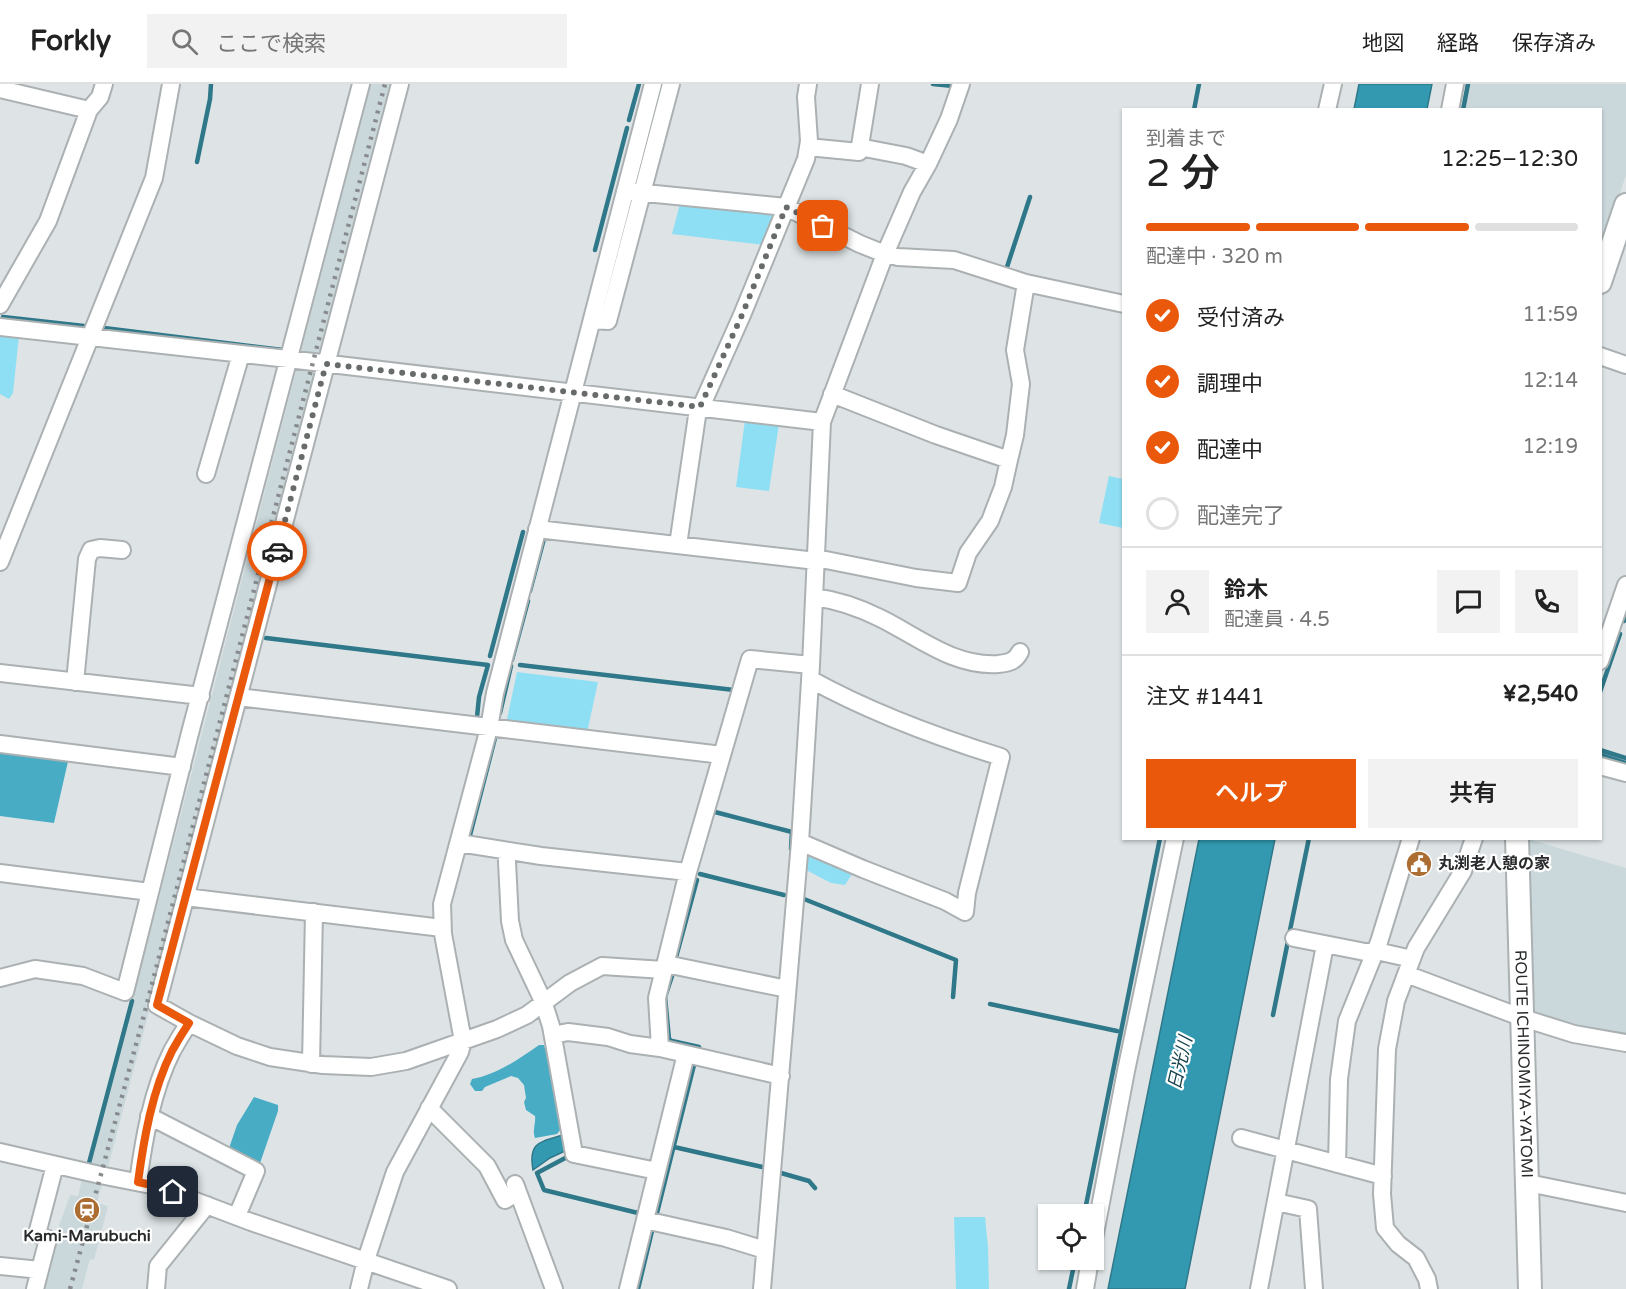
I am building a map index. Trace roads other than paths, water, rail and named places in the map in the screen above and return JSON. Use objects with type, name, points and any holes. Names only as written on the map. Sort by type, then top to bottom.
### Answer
[{"type":"main road","points":[[1602,276],[1626,205]]},
{"type":"main road","name":"ROUTE ICHINOMIYA-YATOMI","points":[[1517,840],[1530,1289]]},
{"type":"street","points":[[0,305],[48,220],[89,110],[100,97],[104,84]]},
{"type":"street","points":[[0,562],[154,177],[171,84]]},
{"type":"street","points":[[0,978],[35,969],[83,976],[126,992],[182,767],[361,84]]},
{"type":"street","points":[[400,84],[157,1005],[237,1046],[270,1057],[311,1064],[371,1066],[406,1061],[497,1029],[527,1015],[570,983],[602,966],[665,967],[787,989]]},
{"type":"street","points":[[358,1289],[395,1172],[460,1052],[463,1041],[442,928],[442,904],[653,84]]},
{"type":"street","points":[[592,320],[608,321],[671,84]]},
{"type":"street","points":[[678,545],[697,416],[742,315],[806,159],[809,141],[806,97],[808,84]]},
{"type":"street","points":[[808,147],[859,152],[870,84]]},
{"type":"street","points":[[762,1289],[800,842],[811,672],[822,422],[885,254],[912,192],[950,119],[961,84]]},
{"type":"street","points":[[1327,108],[1333,84]]},
{"type":"street","points":[[1450,108],[1455,84]]},
{"type":"street","points":[[0,89],[89,110]]},
{"type":"street","points":[[859,147],[906,156],[928,164]]},
{"type":"street","points":[[625,191],[786,207],[885,254],[897,257],[954,260],[1026,283],[1122,304]]},
{"type":"street","points":[[537,529],[816,559],[916,578],[958,583],[968,553],[990,521],[1003,487],[1015,435],[1021,384],[1015,350],[1026,283]]},
{"type":"street","points":[[0,327],[822,422]]},
{"type":"street","points":[[207,474],[241,354]]},
{"type":"street","points":[[1602,357],[1626,365]]},
{"type":"street","points":[[832,394],[936,435],[1009,460]]},
{"type":"street","points":[[75,682],[87,559],[91,550],[100,548],[122,550]]},
{"type":"street","points":[[1602,656],[1626,585]]},
{"type":"street","points":[[814,597],[829,599],[874,615],[956,658],[990,664],[1009,663],[1017,658],[1020,652]]},
{"type":"street","points":[[660,1048],[657,998],[688,872],[750,658],[811,672],[838,695],[951,741],[1001,757],[967,893],[965,912],[945,900],[800,842]]},
{"type":"street","points":[[0,673],[201,696]]},
{"type":"street","points":[[238,697],[722,755]]},
{"type":"street","points":[[0,744],[182,767]]},
{"type":"street","points":[[1602,767],[1626,773]]},
{"type":"street","points":[[1101,1204],[1174,840]]},
{"type":"street","points":[[1337,1164],[1340,1079],[1347,1021],[1374,953],[1410,840]]},
{"type":"street","points":[[1430,1289],[1416,1258],[1398,1244],[1384,1228],[1383,1176],[1387,1049],[1396,1001],[1416,948],[1463,871],[1473,840]]},
{"type":"street","points":[[459,843],[542,856],[688,872]]},
{"type":"street","points":[[507,851],[510,921],[514,940],[543,1001],[553,1035],[573,1154],[657,1171]]},
{"type":"street","points":[[0,873],[150,892]]},
{"type":"street","points":[[185,897],[442,928]]},
{"type":"street","points":[[311,1064],[314,912]]},
{"type":"street","points":[[1294,938],[1374,953],[1382,952],[1409,967],[1522,1018],[1574,1034],[1626,1043]]},
{"type":"street","points":[[1259,1289],[1325,945]]},
{"type":"street","points":[[138,1182],[149,1116],[172,1053],[189,1023]]},
{"type":"street","points":[[553,1035],[568,1032],[608,1037],[630,1044],[660,1048],[781,1076]]},
{"type":"street","points":[[628,1289],[686,1054]]},
{"type":"street","points":[[429,1108],[488,1166],[505,1200],[516,1188],[554,1289]]},
{"type":"street","points":[[149,1116],[256,1171],[237,1216]]},
{"type":"street","points":[[1241,1138],[1383,1176]]},
{"type":"street","points":[[0,1152],[156,1186],[448,1289]]},
{"type":"street","points":[[35,1289],[48,1239],[37,1234],[55,1164]]},
{"type":"street","points":[[1528,1183],[1626,1203]]},
{"type":"street","points":[[1276,1202],[1308,1209],[1314,1289]]},
{"type":"street","points":[[156,1289],[158,1266],[207,1205]]},
{"type":"street","points":[[645,1220],[726,1238],[765,1250]]},
{"type":"street","points":[[0,1266],[40,1270]]},
{"type":"street","points":[[1085,1289],[1088,1270]]},
{"type":"water","points":[[1359,84],[1432,84],[1427,108],[1354,108]]},
{"type":"water","name":"日光川","points":[[1199,840],[1275,840],[1185,1289],[1108,1289]]},
{"type":"water","points":[[563,1135],[565,1151],[533,1170],[534,1148],[548,1139]]},
{"type":"waterway","points":[[197,162],[211,84]]},
{"type":"waterway","points":[[629,120],[639,84]]},
{"type":"waterway","points":[[933,84],[953,86]]},
{"type":"waterway","points":[[1194,108],[1199,84]]},
{"type":"waterway","points":[[1463,108],[1468,84]]},
{"type":"waterway","points":[[595,250],[627,128]]},
{"type":"waterway","points":[[1006,270],[1030,197]]},
{"type":"waterway","points":[[3,317],[84,326]]},
{"type":"waterway","points":[[104,328],[283,350]]},
{"type":"waterway","points":[[490,656],[523,532]]},
{"type":"waterway","points":[[530,591],[545,535],[547,535]]},
{"type":"waterway","points":[[512,660],[528,601]]},
{"type":"waterway","points":[[1624,621],[1626,615]]},
{"type":"waterway","points":[[1602,686],[1620,634]]},
{"type":"waterway","points":[[266,638],[488,665],[479,697],[477,717]]},
{"type":"waterway","points":[[520,665],[734,690]]},
{"type":"waterway","points":[[500,713],[511,666]]},
{"type":"waterway","points":[[469,839],[495,738]]},
{"type":"waterway","points":[[1602,751],[1626,758]]},
{"type":"waterway","points":[[1602,756],[1626,763]]},
{"type":"waterway","points":[[715,812],[792,832],[791,849]]},
{"type":"waterway","points":[[1086,1204],[1160,840]]},
{"type":"waterway","points":[[1289,935],[1309,840]]},
{"type":"waterway","points":[[700,874],[784,895]]},
{"type":"waterway","points":[[675,961],[697,880],[693,880]]},
{"type":"waterway","points":[[804,899],[956,960],[953,997]]},
{"type":"waterway","points":[[1273,1015],[1288,941]]},
{"type":"waterway","points":[[672,976],[665,997],[669,1039],[699,1047],[698,1050]]},
{"type":"waterway","points":[[89,1163],[132,1001]]},
{"type":"waterway","points":[[990,1004],[1117,1031]]},
{"type":"waterway","points":[[656,1217],[694,1065]]},
{"type":"waterway","points":[[674,1147],[767,1168]]},
{"type":"waterway","points":[[568,1153],[569,1156],[537,1173],[544,1190],[638,1213]]},
{"type":"waterway","points":[[781,1173],[809,1181],[815,1188]]},
{"type":"waterway","points":[[638,1289],[652,1231]]},
{"type":"waterway","points":[[1069,1289],[1073,1270]]},
{"type":"railway","points":[[70,1289],[144,1015],[385,84]]},
{"type":"place","name":"丸渕老人憩の家","points":[[1419,864]]},
{"type":"place","name":"Kami-Marubuchi","points":[[87,1210]]}]
